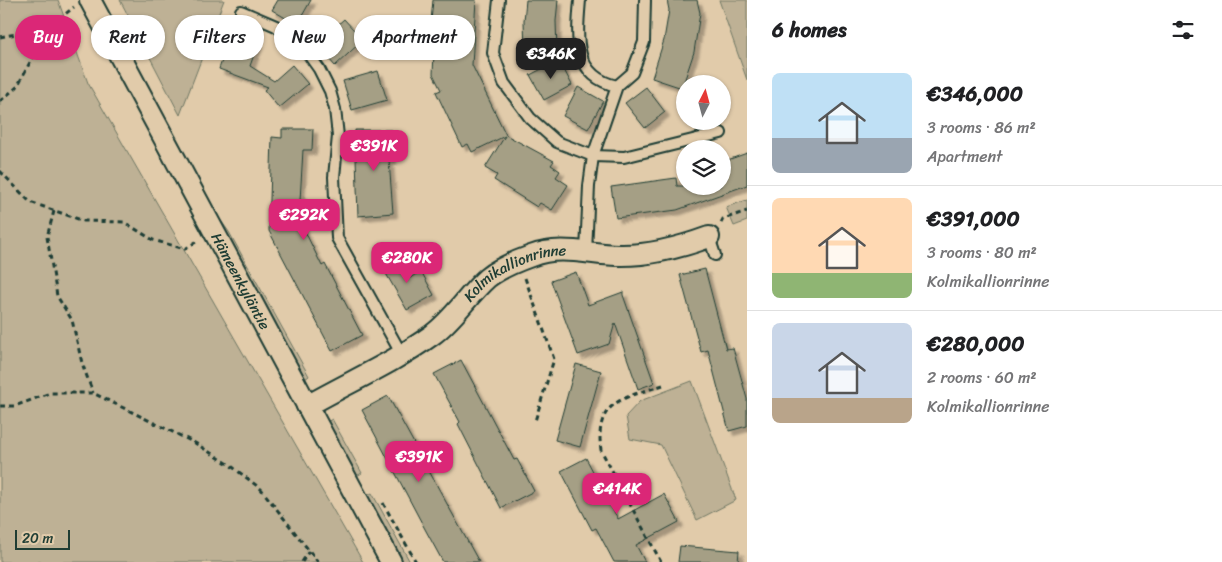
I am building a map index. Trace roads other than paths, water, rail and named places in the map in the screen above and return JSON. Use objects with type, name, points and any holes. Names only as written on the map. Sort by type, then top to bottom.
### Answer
[{"type":"street","name":"Hämeenkyläntie","points":[[83,3],[214,232],[391,562]]},
{"type":"street","name":"Kolmikallionrinne","points":[[307,406],[402,355],[454,317],[488,277],[519,261],[556,249],[617,255],[712,246]]},
{"type":"lane","points":[[499,0],[493,53],[504,83],[530,118],[557,142],[593,156],[624,157],[721,133]]},
{"type":"lane","points":[[580,0],[577,40],[585,66],[602,82],[617,86]]},
{"type":"lane","points":[[586,252],[589,186],[593,156],[617,86],[632,73],[644,42],[645,0]]},
{"type":"lane","points":[[241,11],[276,26],[304,48],[319,69],[330,92],[335,109],[338,136],[334,177],[338,238],[402,355]]}]
